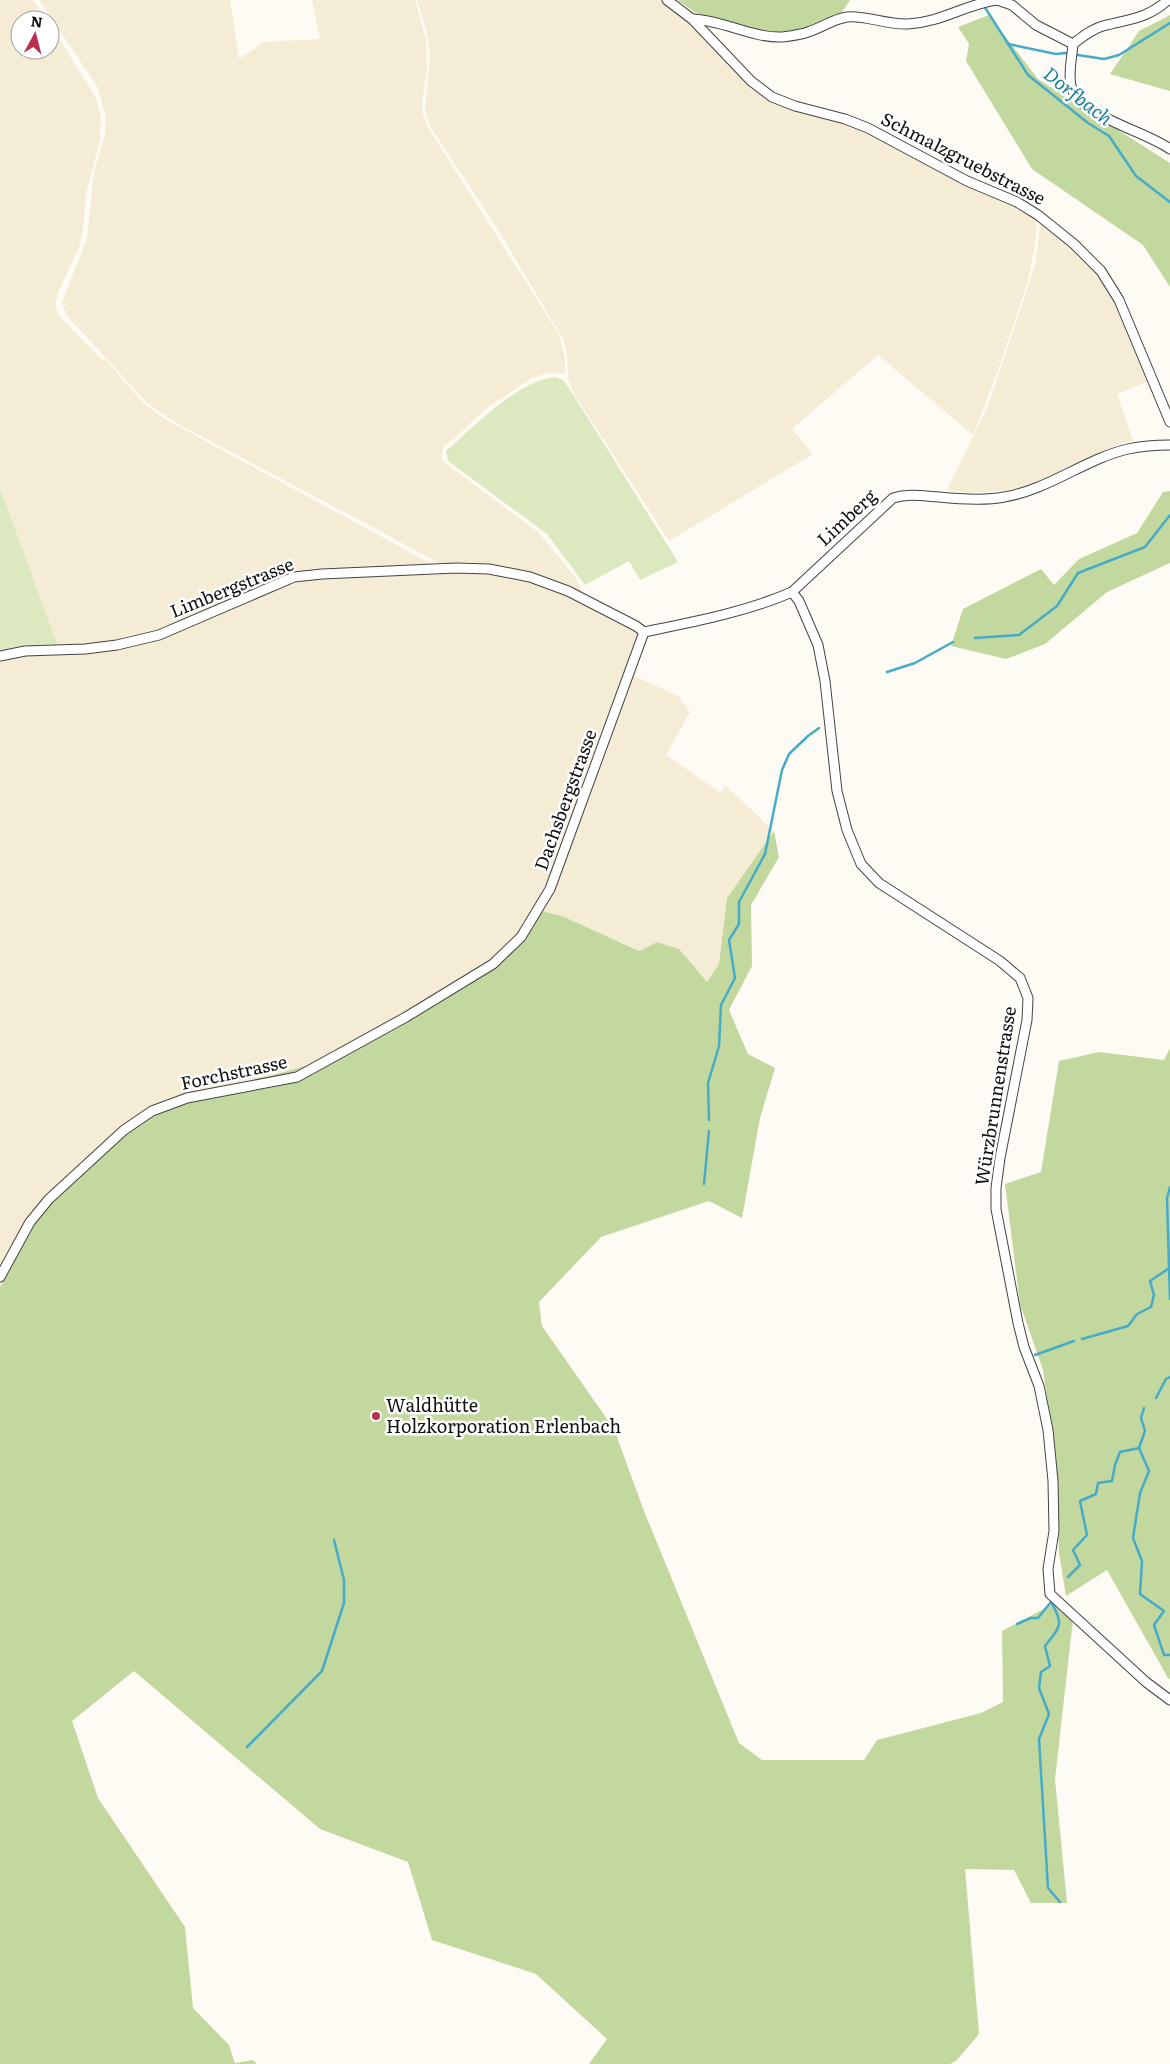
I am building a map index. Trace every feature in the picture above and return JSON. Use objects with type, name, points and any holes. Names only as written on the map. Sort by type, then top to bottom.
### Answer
[{"type":"street","name":"Schmalzgruebstrasse","points":[[667,0],[692,19],[751,81],[772,97],[794,106],[837,116],[868,128],[967,181],[1017,202],[1038,215],[1074,244],[1101,272],[1119,300],[1170,422]]},
{"type":"street","points":[[692,19],[706,20],[746,31],[780,37],[802,34],[840,18],[849,17],[891,24],[908,24],[940,19],[975,5],[994,0],[1012,5],[1072,52]]},
{"type":"street","points":[[1168,0],[1156,11],[1145,16],[1102,26],[1072,52],[1071,86],[1079,101],[1107,118],[1154,139],[1170,149]]},
{"type":"street","name":"Limberg","points":[[644,632],[708,618],[777,599],[792,592],[893,498],[915,494],[941,497],[1001,498],[1027,492],[1102,458],[1127,449],[1150,445],[1170,445]]},
{"type":"street","name":"Limbergstrasse","points":[[0,656],[25,651],[85,649],[117,645],[159,635],[294,577],[456,568],[489,569],[530,576],[568,591],[644,632]]},
{"type":"street","name":"Würzbrunnenstrasse","points":[[792,592],[818,645],[825,681],[837,791],[847,830],[860,864],[879,883],[1000,960],[1020,978],[1028,998],[1027,1020],[1000,1158],[996,1188],[996,1209],[1018,1323],[1024,1347],[1039,1386],[1048,1430],[1053,1482],[1054,1531],[1048,1569],[1050,1594],[1146,1682],[1170,1700]]},
{"type":"street","name":"Dachsbergstrasse","points":[[493,964],[521,937],[550,889],[644,632]]},
{"type":"street","name":"Forchstrasse","points":[[0,1277],[30,1222],[50,1199],[124,1130],[152,1111],[187,1098],[297,1077],[406,1017],[493,964]]},
{"type":"shaded area","points":[[0,0],[33,0],[40,10],[10,10],[10,60],[60,60],[60,40],[96,98],[101,118],[100,139],[86,194],[83,229],[79,247],[58,293],[55,306],[59,316],[102,360],[105,359],[143,403],[163,418],[441,569],[530,577],[644,632],[630,674],[678,696],[690,712],[666,755],[721,793],[725,785],[774,831],[727,898],[719,964],[707,983],[679,949],[657,942],[639,951],[562,916],[538,910],[493,964],[325,1060],[152,1111],[49,1199],[0,1287],[0,656],[58,646],[0,488]]},
{"type":"shaded area","points":[[39,0],[230,0],[239,59],[264,42],[320,39],[312,0],[415,0],[426,39],[427,71],[422,102],[423,115],[427,126],[550,320],[560,337],[565,359],[565,374],[548,373],[532,378],[487,408],[443,448],[441,456],[444,462],[538,532],[575,577],[583,593],[540,575],[491,565],[440,564],[176,423],[146,402],[66,315],[62,302],[87,239],[94,171],[105,136],[106,116],[97,86],[60,31],[60,10],[46,10]]},
{"type":"shaded area","points":[[417,0],[667,0],[772,97],[845,119],[1038,215],[1028,281],[998,370],[973,435],[878,355],[792,429],[813,454],[669,541],[574,394],[568,379],[567,353],[563,339],[499,231],[430,126],[425,110],[430,58],[427,33]]},
{"type":"shaded area","points":[[1040,224],[1074,250],[1100,277],[1118,306],[1149,381],[1117,394],[1133,441],[1117,445],[1024,487],[968,493],[947,490],[988,406],[1036,262]]},
{"type":"green space","points":[[677,0],[850,0],[842,12],[808,31],[760,32],[696,13]]},
{"type":"green space","points":[[989,15],[1038,79],[1170,163],[1170,287],[1143,245],[1032,169],[966,61],[969,44],[958,27]]},
{"type":"green space","points":[[1170,15],[1170,91],[1110,74],[1139,31]]},
{"type":"green space","points":[[556,377],[564,381],[569,388],[678,562],[640,580],[629,561],[585,585],[547,534],[448,461],[446,451],[512,395],[527,386]]},
{"type":"green space","points":[[0,488],[58,646],[0,652]]},
{"type":"green space","points":[[1170,491],[1170,563],[1107,592],[1045,644],[1006,659],[951,646],[963,609],[1041,569],[1054,585],[1079,559],[1137,533],[1163,492]]},
{"type":"green space","points":[[774,831],[779,857],[751,905],[752,966],[729,1010],[748,1054],[775,1068],[760,1118],[742,1218],[709,1201],[601,1237],[539,1302],[542,1326],[614,1429],[644,1511],[739,1743],[762,1760],[864,1760],[877,1740],[981,1713],[1003,1702],[1002,1631],[1055,1603],[1073,1619],[1055,1779],[1067,1903],[1031,1903],[1014,1870],[965,1869],[979,2034],[956,2061],[950,2064],[589,2064],[607,2039],[536,1974],[432,1940],[408,1862],[320,1829],[134,1671],[72,1721],[98,1798],[185,1927],[193,2008],[229,2045],[235,2063],[253,2060],[257,2064],[0,2064],[0,1287],[49,1199],[152,1111],[325,1060],[493,964],[538,910],[562,916],[639,951],[657,942],[679,949],[707,982],[719,964],[727,898]]},
{"type":"green space","points":[[1170,1048],[1170,1679],[1107,1570],[1066,1596],[1059,1553],[1055,1460],[1043,1370],[1020,1304],[1005,1184],[1041,1172],[1059,1061],[1099,1052],[1164,1060]]},
{"type":"waterway","name":"Dorfbach","points":[[984,6],[1028,75],[1088,123],[1109,136],[1136,176],[1170,202]]},
{"type":"waterway","points":[[1008,44],[1056,54],[1065,53],[1104,59],[1119,55],[1170,23]]},
{"type":"waterway","points":[[975,638],[1019,635],[1057,606],[1078,573],[1145,547],[1170,515]]},
{"type":"waterway","points":[[887,672],[915,663],[953,642]]},
{"type":"waterway","points":[[709,1120],[708,1083],[719,1046],[721,1005],[735,978],[729,940],[739,924],[739,902],[765,854],[782,770],[789,754],[819,728]]},
{"type":"waterway","points":[[704,1184],[709,1131]]},
{"type":"waterway","name":"Dorfbach","points":[[1170,1187],[1167,1198],[1170,1299]]},
{"type":"waterway","points":[[1082,1339],[1128,1326],[1137,1314],[1151,1307],[1154,1295],[1150,1281],[1168,1269]]},
{"type":"waterway","points":[[1035,1355],[1074,1341]]},
{"type":"waterway","points":[[1156,1398],[1166,1379],[1170,1377]]},
{"type":"waterway","points":[[1144,1408],[1141,1418],[1145,1431],[1139,1448],[1149,1471],[1140,1493],[1133,1538],[1142,1561],[1140,1594],[1164,1611],[1154,1625],[1164,1655],[1170,1655]]},
{"type":"waterway","points":[[1068,1577],[1080,1565],[1073,1550],[1087,1535],[1080,1501],[1096,1494],[1098,1483],[1112,1481],[1120,1452],[1139,1448]]},
{"type":"waterway","points":[[247,1747],[322,1671],[344,1603],[344,1580],[334,1540]]},
{"type":"waterway","points":[[1017,1624],[1031,1618],[1038,1618],[1051,1602],[1059,1620],[1055,1634],[1045,1646],[1050,1666],[1041,1672],[1039,1688],[1049,1714],[1039,1739],[1048,1888],[1060,1902]]},
{"type":"place","name":"Waldhütte Holzkorporation Erlenbach","points":[[376,1416]]}]
